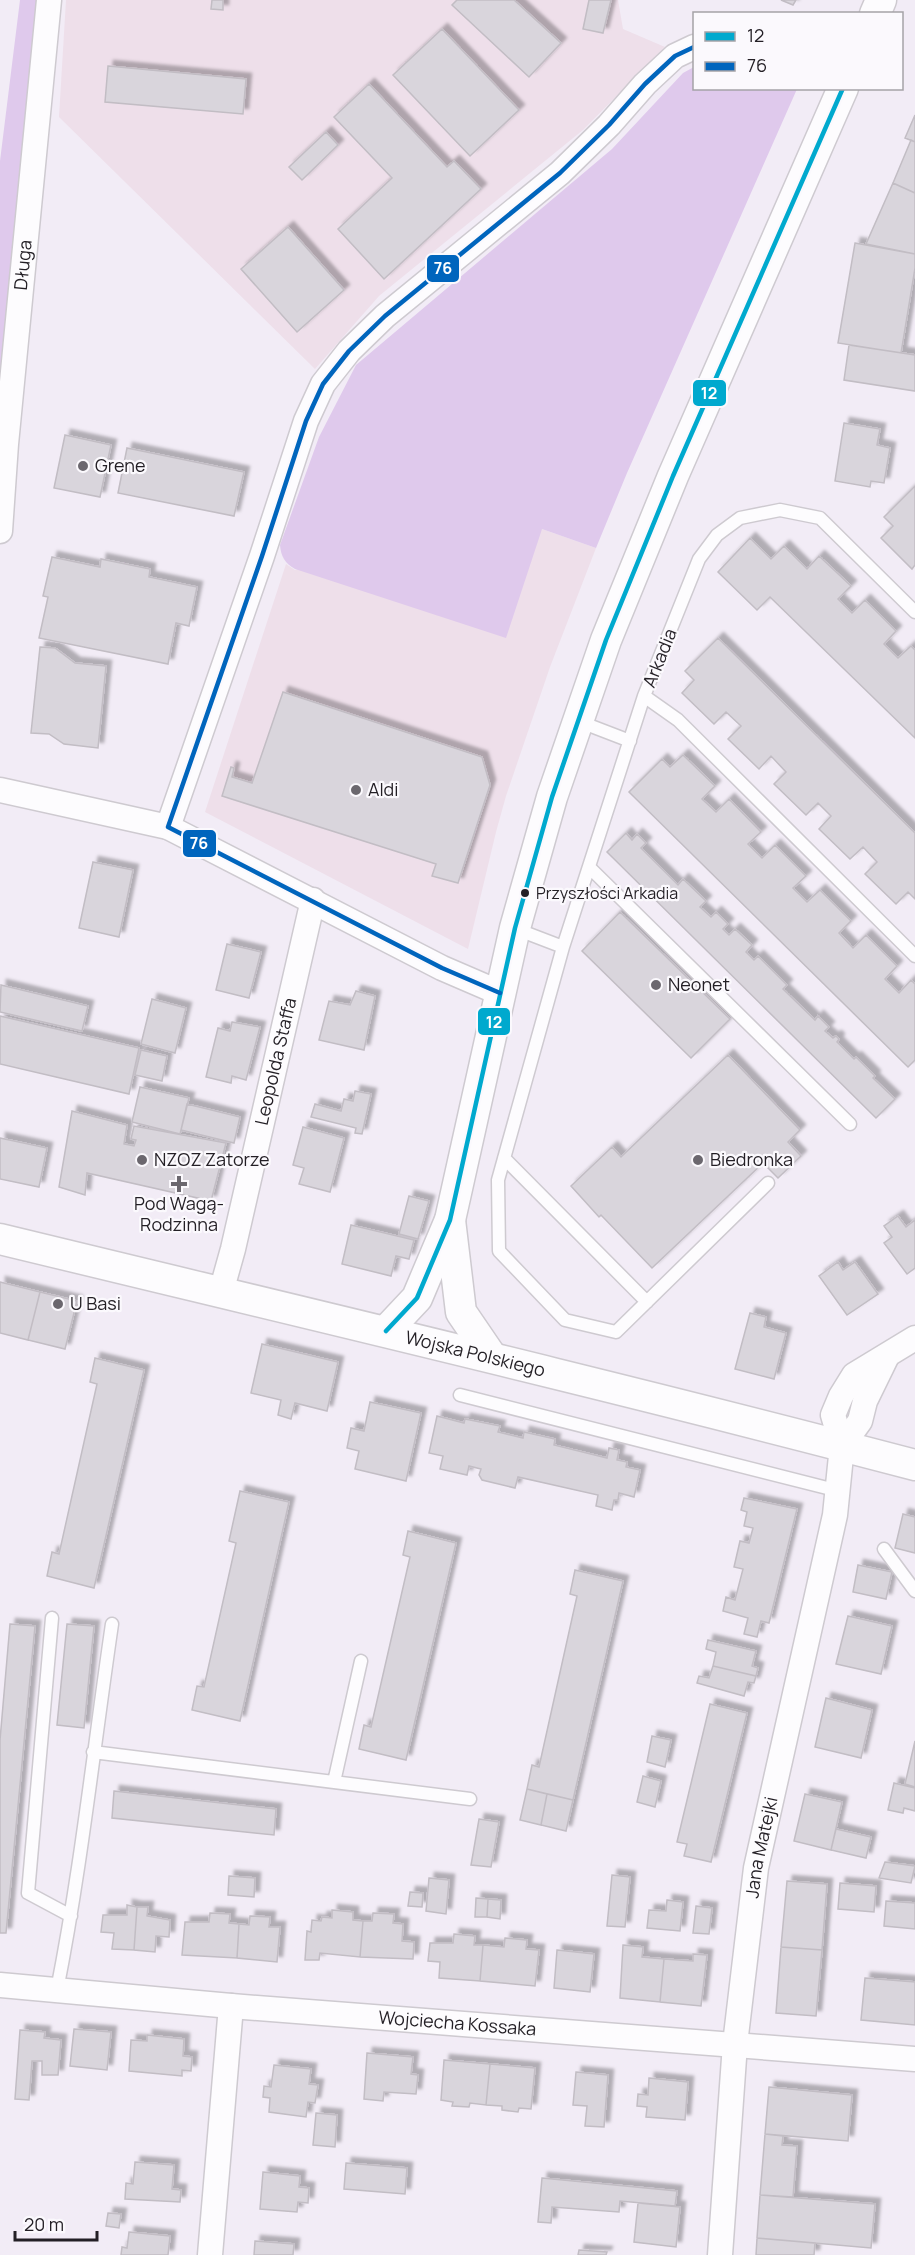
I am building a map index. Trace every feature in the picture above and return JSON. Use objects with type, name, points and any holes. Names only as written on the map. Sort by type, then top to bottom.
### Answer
[{"type":"street","name":"Długa","points":[[0,531],[7,433],[49,0]]},
{"type":"street","points":[[168,827],[306,421],[323,384],[349,351],[385,316],[560,172],[609,125],[660,70],[675,56],[693,47]]},
{"type":"street","points":[[386,1331],[417,1298],[450,1220],[515,928],[552,797],[577,721],[638,560],[842,90]]},
{"type":"street","points":[[0,790],[168,827],[442,968],[500,993]]},
{"type":"street","name":"Leopolda Staffa","points":[[221,1292],[313,900]]},
{"type":"street","points":[[450,1220],[461,1312],[491,1356]]},
{"type":"street","name":"Wojska Polskiego","points":[[0,1239],[491,1356],[915,1465]]},
{"type":"street","points":[[842,1446],[860,1421],[865,1401],[886,1358],[915,1338]]},
{"type":"street","name":"Jana Matejki","points":[[720,2255],[735,2044],[756,1868],[835,1515],[842,1446]]},
{"type":"street","name":"Wojciecha Kossaka","points":[[0,1984],[231,2006],[915,2059]]},
{"type":"street","points":[[210,2255],[231,2006]]},
{"type":"lane","name":"Arkadia","points":[[915,612],[820,518],[780,510],[740,518],[717,535],[699,560],[644,696],[678,720],[915,956]]},
{"type":"lane","points":[[644,696],[563,947],[498,1180],[499,1251],[565,1320],[616,1332],[768,1183]]},
{"type":"lane","points":[[577,721],[630,741]]},
{"type":"lane","points":[[589,867],[850,1124]]},
{"type":"lane","points":[[515,928],[563,947]]},
{"type":"lane","points":[[504,1158],[647,1302]]},
{"type":"lane","points":[[459,1395],[839,1491]]},
{"type":"lane","points":[[884,1549],[915,1591]]},
{"type":"lane","points":[[52,1618],[28,1893],[71,1916]]},
{"type":"lane","points":[[57,1990],[71,1916],[112,1624]]},
{"type":"lane","points":[[334,1782],[361,1661]]},
{"type":"lane","points":[[93,1752],[470,1798]]},
{"type":"shaded area","points":[[20,0],[37,0],[0,374],[0,161]]},
{"type":"shaded area","points":[[66,0],[618,0],[623,29],[665,47],[583,130],[379,296],[315,369],[59,117]]},
{"type":"shaded area","points":[[693,68],[693,90],[797,90],[596,548],[542,529],[506,638],[295,569],[284,559],[280,545],[319,437],[356,365],[612,149],[683,73]]},
{"type":"shaded area","points":[[542,529],[596,548],[550,667],[506,796],[468,949],[205,812],[286,564],[295,570]]},
{"type":"building","points":[[212,0],[223,0],[223,10],[211,9]]},
{"type":"building","points":[[457,0],[514,0],[561,43],[529,77],[452,5]]},
{"type":"building","points":[[589,0],[611,0],[603,33],[583,29]]},
{"type":"building","points":[[781,0],[796,0],[793,5]]},
{"type":"building","points":[[442,29],[519,110],[470,156],[393,75]]},
{"type":"building","points":[[108,66],[246,79],[243,114],[105,102]]},
{"type":"building","points":[[369,84],[447,167],[454,161],[481,189],[384,279],[338,229],[392,178],[334,117]]},
{"type":"building","points":[[915,115],[915,142],[905,138]]},
{"type":"building","points":[[326,132],[338,145],[302,180],[289,167]]},
{"type":"building","points":[[911,140],[915,142],[915,193],[893,183]]},
{"type":"building","points":[[893,183],[915,193],[915,254],[866,244]]},
{"type":"building","points":[[288,227],[344,290],[297,332],[241,269]]},
{"type":"building","points":[[855,243],[915,254],[915,268],[901,353],[838,343]]},
{"type":"building","points":[[849,345],[915,355],[915,391],[844,380]]},
{"type":"building","points":[[844,423],[880,429],[877,445],[890,448],[884,483],[871,481],[870,487],[835,481]]},
{"type":"building","name":"Grene","points":[[65,435],[111,445],[100,497],[54,488]]},
{"type":"building","points":[[127,448],[244,472],[234,516],[118,493]]},
{"type":"building","points":[[915,486],[915,565],[912,569],[881,538],[893,526],[884,517]]},
{"type":"building","points":[[750,538],[771,559],[784,546],[807,569],[819,556],[851,586],[838,599],[852,613],[865,600],[896,631],[884,644],[898,658],[911,646],[915,650],[915,738],[770,597],[757,610],[718,572]]},
{"type":"building","points":[[52,557],[100,567],[101,559],[150,569],[149,577],[197,587],[189,626],[176,623],[168,664],[39,638],[48,597],[43,596]]},
{"type":"building","points":[[718,638],[915,833],[915,899],[908,892],[896,904],[865,874],[877,862],[863,847],[850,859],[819,829],[831,816],[818,803],[806,815],[774,784],[786,772],[771,756],[759,769],[728,739],[741,726],[726,712],[714,724],[682,693],[694,680],[685,671]]},
{"type":"building","points":[[40,647],[55,648],[75,663],[106,666],[98,748],[64,744],[49,734],[31,733]]},
{"type":"building","name":"Aldi","points":[[283,692],[482,757],[490,785],[458,883],[432,876],[436,864],[222,796],[231,767],[234,768],[232,777],[252,783]]},
{"type":"building","points":[[683,755],[715,786],[702,799],[716,812],[729,799],[761,832],[748,844],[762,858],[775,845],[806,876],[793,888],[807,902],[820,890],[851,921],[839,933],[853,948],[866,935],[897,966],[885,979],[899,993],[911,980],[915,984],[915,1060],[908,1067],[629,792],[662,759],[670,767]]},
{"type":"building","points":[[626,833],[632,840],[637,834],[646,843],[641,848],[678,885],[683,879],[706,901],[700,907],[711,917],[716,912],[728,924],[723,929],[729,935],[735,929],[752,945],[746,952],[754,960],[758,956],[787,985],[783,989],[815,1020],[818,1016],[829,1027],[825,1031],[833,1038],[836,1036],[839,1039],[837,1042],[875,1076],[873,1078],[895,1099],[876,1118],[607,852]]},
{"type":"building","points":[[93,862],[133,870],[119,937],[79,928]]},
{"type":"building","name":"Neonet","points":[[620,912],[730,1019],[691,1058],[582,951]]},
{"type":"building","points":[[227,944],[261,952],[249,998],[216,990]]},
{"type":"building","points":[[1,985],[88,1006],[82,1031],[0,1012]]},
{"type":"building","points":[[356,991],[375,996],[364,1050],[319,1040],[329,1001],[350,1005]]},
{"type":"building","points":[[152,999],[186,1008],[175,1053],[141,1044]]},
{"type":"building","points":[[0,1016],[139,1048],[129,1094],[0,1064]]},
{"type":"building","points":[[232,1022],[260,1027],[246,1080],[232,1076],[231,1083],[206,1077],[218,1028],[230,1031]]},
{"type":"building","points":[[141,1050],[167,1056],[162,1081],[135,1075]]},
{"type":"building","name":"Biedronka","points":[[728,1055],[800,1130],[788,1142],[801,1156],[778,1178],[763,1163],[652,1268],[601,1215],[599,1217],[571,1186],[612,1147],[621,1157]]},
{"type":"building","points":[[140,1087],[189,1098],[180,1134],[132,1122]]},
{"type":"building","points":[[355,1091],[371,1094],[362,1134],[355,1133],[356,1128],[311,1117],[315,1104],[341,1111],[344,1099],[353,1101]]},
{"type":"building","points":[[187,1104],[240,1117],[234,1143],[181,1130]]},
{"type":"building","name":"NZOZ Zatorze","points":[[72,1111],[127,1125],[124,1144],[134,1146],[136,1140],[131,1139],[134,1126],[226,1143],[211,1201],[87,1173],[85,1195],[59,1187]]},
{"type":"building","points":[[303,1127],[344,1138],[330,1192],[299,1184],[304,1168],[293,1165]]},
{"type":"building","points":[[0,1138],[47,1148],[39,1187],[0,1179]]},
{"type":"building","points":[[409,1196],[429,1201],[418,1239],[399,1234]]},
{"type":"building","points":[[898,1216],[906,1227],[915,1220],[915,1268],[907,1274],[884,1243],[892,1237],[884,1226]]},
{"type":"building","points":[[351,1225],[414,1240],[409,1259],[396,1256],[391,1276],[342,1264]]},
{"type":"building","points":[[838,1262],[843,1270],[855,1262],[878,1294],[847,1315],[819,1276]]},
{"type":"building","points":[[0,1282],[40,1292],[28,1340],[0,1333]]},
{"type":"building","points":[[40,1292],[77,1301],[65,1349],[28,1340]]},
{"type":"building","points":[[750,1313],[766,1317],[764,1327],[786,1333],[774,1379],[735,1369]]},
{"type":"building","points":[[262,1344],[338,1362],[327,1411],[295,1403],[291,1419],[278,1415],[281,1400],[251,1393]]},
{"type":"building","points":[[95,1358],[144,1370],[94,1588],[47,1576],[52,1552],[59,1554],[97,1384],[90,1382]]},
{"type":"building","points":[[370,1402],[421,1413],[406,1481],[355,1469],[359,1451],[347,1448],[351,1428],[364,1431]]},
{"type":"building","points":[[437,1416],[464,1423],[465,1419],[500,1426],[498,1432],[523,1438],[524,1432],[555,1439],[554,1445],[607,1458],[609,1448],[619,1450],[617,1460],[627,1462],[626,1467],[640,1470],[634,1497],[619,1493],[618,1500],[614,1500],[612,1510],[596,1506],[598,1495],[518,1477],[515,1488],[482,1480],[479,1475],[481,1469],[469,1466],[467,1475],[440,1469],[443,1456],[429,1453]]},
{"type":"building","points":[[240,1491],[289,1502],[240,1721],[192,1710],[197,1686],[204,1687],[236,1543],[229,1541]]},
{"type":"building","points":[[744,1498],[797,1509],[769,1623],[761,1621],[757,1637],[744,1634],[748,1618],[723,1611],[726,1597],[735,1600],[743,1569],[734,1567],[740,1541],[749,1543],[753,1528],[744,1526],[747,1512],[741,1510]]},
{"type":"building","points":[[903,1514],[915,1517],[915,1553],[895,1548]]},
{"type":"building","points":[[408,1531],[456,1543],[406,1760],[359,1749],[364,1725],[371,1727],[410,1557],[403,1555]]},
{"type":"building","points":[[858,1565],[892,1572],[886,1599],[853,1592]]},
{"type":"building","points":[[575,1570],[623,1581],[573,1800],[527,1789],[532,1765],[539,1767],[577,1596],[570,1594]]},
{"type":"building","points":[[848,1616],[892,1626],[881,1674],[836,1664]]},
{"type":"building","points":[[10,1624],[35,1626],[6,1933],[0,1933],[0,1740]]},
{"type":"building","points":[[67,1624],[94,1626],[84,1728],[57,1725]]},
{"type":"building","points":[[708,1640],[756,1651],[752,1666],[758,1668],[756,1676],[713,1666],[716,1652],[706,1649]]},
{"type":"building","points":[[713,1666],[756,1676],[754,1683],[748,1682],[744,1696],[697,1683],[699,1676],[709,1678]]},
{"type":"building","points":[[826,1698],[872,1710],[861,1758],[815,1747]]},
{"type":"building","points":[[710,1704],[747,1713],[711,1862],[684,1856],[687,1844],[677,1842]]},
{"type":"building","points":[[652,1736],[671,1740],[665,1767],[647,1762]]},
{"type":"building","points":[[915,1741],[915,1787],[905,1784]]},
{"type":"building","points":[[643,1776],[661,1781],[655,1807],[637,1802]]},
{"type":"building","points":[[894,1783],[915,1788],[915,1811],[904,1808],[903,1813],[888,1810]]},
{"type":"building","points":[[527,1789],[547,1794],[541,1825],[520,1820]]},
{"type":"building","points":[[114,1791],[276,1809],[274,1835],[112,1818]]},
{"type":"building","points":[[547,1794],[573,1800],[566,1831],[541,1825]]},
{"type":"building","points":[[805,1794],[842,1802],[831,1850],[794,1841]]},
{"type":"building","points":[[479,1819],[499,1822],[491,1867],[471,1865]]},
{"type":"building","points":[[836,1829],[871,1837],[866,1858],[831,1850]]},
{"type":"building","points":[[885,1862],[915,1866],[911,1883],[879,1878]]},
{"type":"building","points":[[612,1875],[630,1877],[625,1927],[607,1926]]},
{"type":"building","points":[[229,1876],[255,1878],[254,1897],[228,1895]]},
{"type":"building","points":[[429,1878],[449,1880],[446,1914],[426,1911]]},
{"type":"building","points":[[787,1881],[827,1884],[822,1950],[781,1947]]},
{"type":"building","points":[[840,1883],[876,1886],[874,1912],[838,1909]]},
{"type":"building","points":[[410,1892],[423,1893],[422,1907],[408,1906]]},
{"type":"building","points":[[476,1898],[488,1899],[487,1917],[475,1917]]},
{"type":"building","points":[[488,1899],[501,1900],[500,1919],[487,1917]]},
{"type":"building","points":[[667,1900],[683,1902],[680,1931],[647,1928],[649,1910],[666,1911]]},
{"type":"building","points":[[886,1901],[915,1903],[915,1929],[884,1926]]},
{"type":"building","points":[[127,1905],[137,1907],[134,1950],[112,1949],[114,1933],[101,1932],[103,1915],[127,1915]]},
{"type":"building","points":[[696,1906],[712,1908],[709,1934],[693,1933]]},
{"type":"building","points":[[137,1907],[148,1907],[147,1916],[170,1920],[169,1937],[156,1936],[155,1952],[134,1950]]},
{"type":"building","points":[[332,1910],[353,1912],[353,1920],[363,1921],[360,1957],[320,1953],[319,1960],[305,1960],[307,1931],[311,1932],[312,1920],[321,1921],[322,1917],[332,1918]]},
{"type":"building","points":[[210,1913],[230,1914],[229,1923],[239,1924],[237,1958],[182,1955],[185,1922],[209,1922]]},
{"type":"building","points":[[373,1913],[394,1914],[393,1923],[403,1924],[402,1941],[414,1942],[413,1959],[360,1957],[363,1921],[372,1921]]},
{"type":"building","points":[[250,1916],[270,1917],[269,1927],[280,1927],[277,1962],[237,1958],[239,1924],[249,1925]]},
{"type":"building","points":[[454,1934],[475,1936],[474,1945],[483,1945],[480,1981],[439,1978],[440,1962],[428,1961],[430,1943],[453,1943]]},
{"type":"building","points":[[505,1938],[527,1940],[526,1949],[539,1950],[535,1986],[480,1981],[483,1945],[504,1947]]},
{"type":"building","points":[[623,1945],[643,1947],[642,1957],[664,1959],[660,2002],[620,1998]]},
{"type":"building","points":[[781,1947],[822,1950],[816,2016],[776,2013]]},
{"type":"building","points":[[557,1950],[594,1954],[590,1992],[554,1988]]},
{"type":"building","points":[[693,1954],[707,1955],[701,2006],[660,2002],[664,1959],[693,1961]]},
{"type":"building","points":[[865,1978],[915,1982],[915,2025],[861,2020]]},
{"type":"building","points":[[74,2029],[111,2032],[107,2070],[70,2066]]},
{"type":"building","points":[[20,2030],[45,2032],[44,2038],[61,2040],[58,2075],[42,2075],[42,2061],[32,2061],[29,2100],[15,2099]]},
{"type":"building","points":[[147,2035],[184,2039],[183,2056],[192,2057],[191,2071],[182,2070],[182,2076],[129,2071],[131,2040],[147,2041]]},
{"type":"building","points":[[367,2053],[413,2057],[411,2074],[418,2075],[416,2094],[384,2092],[383,2101],[364,2099]]},
{"type":"building","points":[[444,2060],[490,2064],[486,2105],[470,2103],[469,2107],[452,2106],[453,2102],[441,2100]]},
{"type":"building","points":[[490,2064],[535,2068],[531,2109],[519,2108],[518,2112],[502,2110],[502,2106],[486,2105]]},
{"type":"building","points":[[274,2065],[311,2069],[309,2084],[318,2085],[315,2103],[308,2102],[306,2117],[269,2112],[270,2098],[263,2097],[264,2086],[271,2087]]},
{"type":"building","points":[[576,2072],[608,2075],[604,2127],[585,2126],[587,2106],[573,2105]]},
{"type":"building","points":[[649,2078],[688,2082],[685,2120],[646,2117],[647,2107],[637,2106],[638,2094],[648,2095]]},
{"type":"building","points":[[769,2087],[852,2095],[848,2141],[765,2134]]},
{"type":"building","points":[[316,2113],[337,2115],[335,2147],[313,2145]]},
{"type":"building","points":[[765,2134],[783,2136],[782,2145],[797,2146],[793,2197],[760,2195]]},
{"type":"building","points":[[135,2162],[174,2165],[172,2189],[181,2190],[180,2202],[125,2199],[126,2183],[133,2184]]},
{"type":"building","points":[[346,2163],[407,2168],[405,2194],[344,2189]]},
{"type":"building","points":[[263,2172],[300,2176],[299,2187],[309,2188],[308,2203],[298,2202],[297,2212],[260,2209]]},
{"type":"building","points":[[542,2178],[677,2191],[675,2206],[620,2201],[619,2212],[552,2207],[551,2223],[538,2222]]},
{"type":"building","points":[[760,2195],[875,2204],[871,2248],[757,2238]]},
{"type":"building","points":[[638,2203],[680,2207],[676,2247],[634,2242]]},
{"type":"building","points":[[108,2213],[121,2214],[119,2228],[106,2226]]},
{"type":"building","points":[[129,2232],[170,2236],[168,2255],[121,2255],[122,2247],[127,2248]]},
{"type":"building","points":[[757,2238],[815,2243],[814,2255],[756,2255]]},
{"type":"building","points":[[255,2241],[294,2244],[293,2255],[254,2255]]},
{"type":"building","points":[[579,2250],[607,2252],[606,2255],[578,2255]]},
{"type":"transit line","name":"76","points":[[500,993],[442,968],[168,827],[306,421],[323,384],[349,351],[385,316],[560,173],[609,125],[645,84],[675,56],[693,47]]},
{"type":"transit line","name":"12","points":[[386,1331],[417,1298],[450,1220],[515,928],[552,797],[606,640],[673,476],[842,90]]},
{"type":"place","name":"Grene","points":[[83,466]]},
{"type":"place","name":"Aldi","points":[[356,790]]},
{"type":"place","name":"Przyszłości Arkadia","points":[[525,893]]},
{"type":"place","name":"Neonet","points":[[656,985]]},
{"type":"place","name":"NZOZ Zatorze","points":[[142,1160]]},
{"type":"place","name":"Biedronka","points":[[698,1160]]},
{"type":"place","name":"Pod Wagą- Rodzinna","points":[[179,1184]]},
{"type":"place","name":"U Basi","points":[[58,1304]]}]
